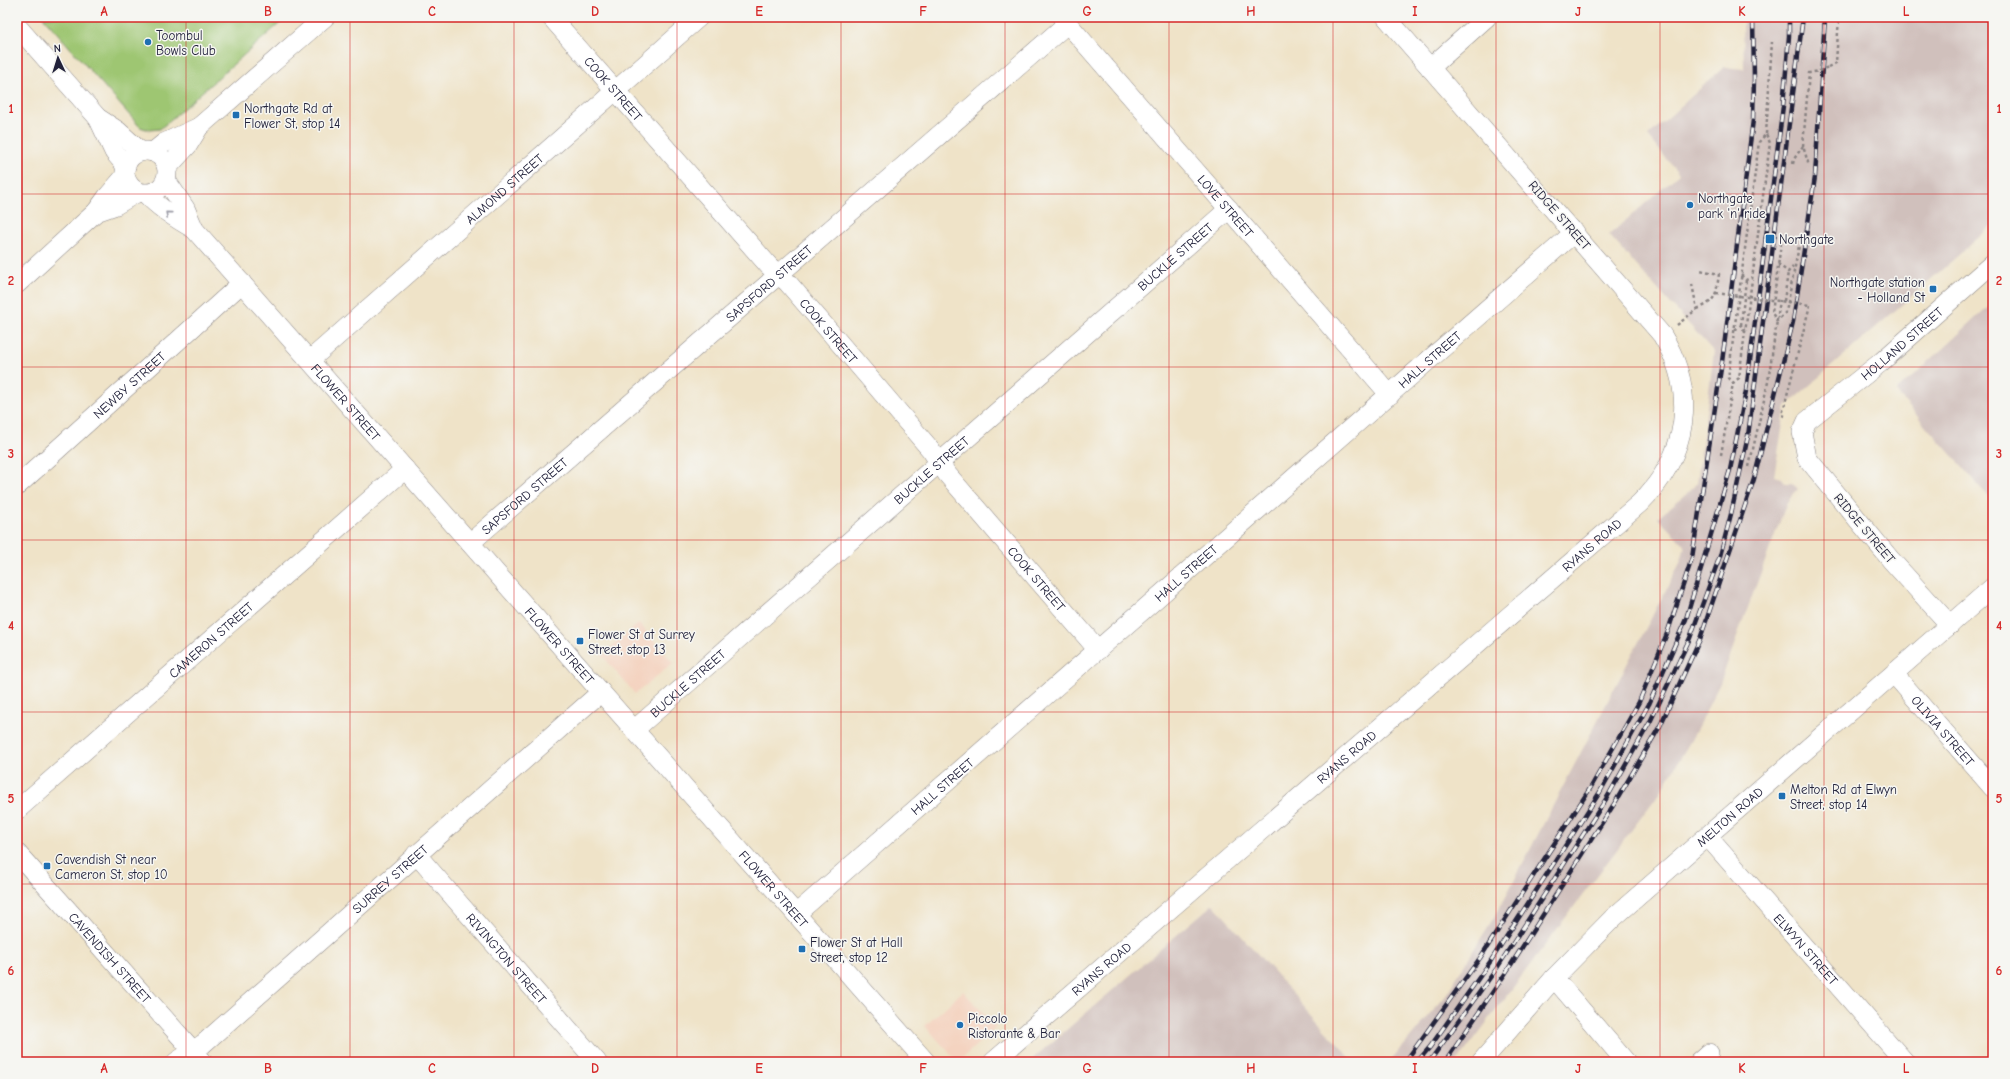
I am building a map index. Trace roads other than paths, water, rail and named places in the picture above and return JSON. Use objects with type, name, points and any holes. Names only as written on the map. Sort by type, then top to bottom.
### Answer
[{"type":"street","points":[[17,284],[96,212],[125,171],[129,159],[199,127],[325,17]]},
{"type":"street","name":"COOK STREET","points":[[551,17],[769,266],[779,274],[931,450],[939,462],[1098,650]]},
{"type":"street","name":"ALMOND STREET","points":[[310,360],[699,17]]},
{"type":"street","name":"RIDGE STREET","points":[[1386,17],[1575,232],[1655,326],[1669,346],[1678,368],[1683,392],[1680,436]]},
{"type":"street","points":[[1430,68],[1487,17]]},
{"type":"street","name":"LOVE STREET","points":[[1065,20],[1390,395]]},
{"type":"street","name":"SAPSFORD STREET","points":[[470,543],[779,274],[1065,20]]},
{"type":"street","points":[[17,26],[98,118],[147,152],[162,158],[166,174]]},
{"type":"street","points":[[98,118],[132,188],[142,193]]},
{"type":"street","points":[[96,212],[116,206],[142,193],[158,190],[166,174],[188,145],[199,127]]},
{"type":"street","name":"FLOWER STREET","points":[[166,174],[185,208],[194,229],[926,1062]]},
{"type":"street","name":"FLOWER STREET","points":[[142,193],[173,218],[194,229]]},
{"type":"street","name":"BUCKLE STREET","points":[[634,730],[1229,209]]},
{"type":"street","name":"HALL STREET","points":[[796,914],[1575,232]]},
{"type":"street","name":"HOLLAND STREET","points":[[1807,421],[1880,363],[1993,263]]},
{"type":"street","name":"NEWBY STREET","points":[[17,486],[242,283]]},
{"type":"street","name":"RIDGE STREET","points":[[1807,421],[1803,430],[1802,440],[1807,458],[1891,560],[1950,625]]},
{"type":"street","name":"RYANS ROAD","points":[[993,1062],[1640,502],[1662,477],[1671,463],[1680,436]]},
{"type":"street","name":"CAMERON STREET","points":[[17,810],[405,470]]},
{"type":"street","name":"MELTON ROAD","points":[[1481,1062],[1554,978],[1614,918],[1993,587]]},
{"type":"street","name":"OLIVIA STREET","points":[[1894,674],[1993,788]]},
{"type":"street","name":"SURREY STREET","points":[[176,1062],[197,1056],[203,1044],[416,854],[601,692]]},
{"type":"street","name":"ELWYN STREET","points":[[1708,837],[1905,1062]]},
{"type":"street","name":"CAVENDISH STREET","points":[[17,853],[197,1056]]},
{"type":"street","name":"RIVINGTON STREET","points":[[416,854],[597,1062]]},
{"type":"street","points":[[1554,978],[1626,1062]]},
{"type":"railway","points":[[1405,1062],[1480,958],[1591,787],[1639,702],[1668,631],[1692,558],[1722,362],[1753,120],[1753,17]]},
{"type":"railway","points":[[1417,1062],[1430,1047],[1490,962],[1600,792],[1649,704],[1686,619],[1730,470],[1746,391],[1783,106],[1789,36],[1789,17]]},
{"type":"railway","points":[[1429,1062],[1497,968],[1608,796],[1650,722],[1690,638],[1720,556],[1748,436],[1803,17]]},
{"type":"railway","points":[[1445,1062],[1505,974],[1616,801],[1660,726],[1700,639],[1754,479],[1793,322],[1815,177],[1825,17]]},
{"type":"place","name":"Toombul Bowls Club","points":[[148,42]]},
{"type":"place","name":"Northgate Rd at Flower St, stop 14","points":[[236,115]]},
{"type":"place","name":"Northgate park 'n' ride","points":[[1690,205]]},
{"type":"place","name":"Northgate","points":[[1770,239]]},
{"type":"place","name":"Northgate station - Holland St","points":[[1933,289]]},
{"type":"place","name":"Flower St at Surrey Street, stop 13","points":[[580,641]]},
{"type":"place","name":"Melton Rd at Elwyn Street, stop 14","points":[[1782,796]]},
{"type":"place","name":"Cavendish St near Cameron St, stop 10","points":[[47,866]]},
{"type":"place","name":"Flower St at Hall Street, stop 12","points":[[802,949]]},
{"type":"place","name":"Piccolo Ristorante & Bar","points":[[960,1025]]}]
